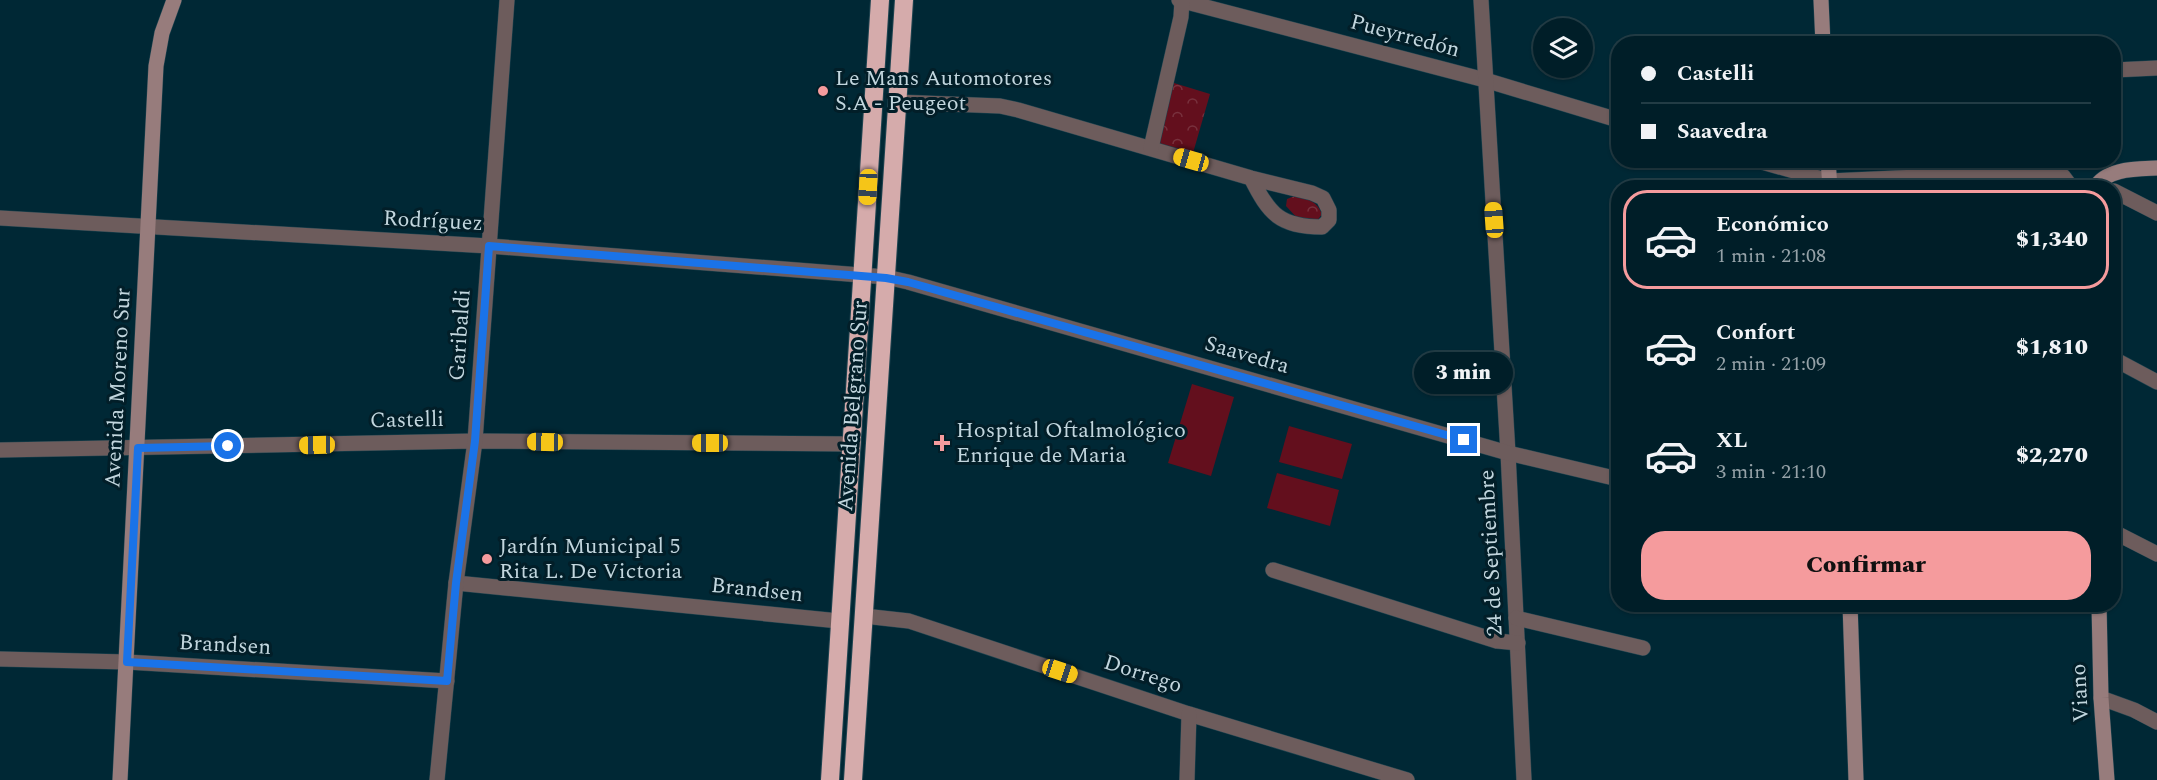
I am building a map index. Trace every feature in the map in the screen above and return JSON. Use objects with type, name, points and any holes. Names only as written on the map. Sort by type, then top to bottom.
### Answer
[{"type":"highway","name":"Avenida Belgrano Sur","points":[[830,780],[880,0]]},
{"type":"highway","name":"Avenida Belgrano Sur","points":[[853,780],[904,0]]},
{"type":"street","name":"Avenida Moreno Sur","points":[[120,780],[156,66],[162,33],[174,0]]},
{"type":"street","name":"Garibaldi","points":[[436,780],[456,583],[475,441],[507,0]]},
{"type":"street","points":[[1151,148],[1181,17],[1181,0]]},
{"type":"street","name":"Pueyrredón","points":[[1181,0],[1485,80],[1611,118]]},
{"type":"street","name":"24 de Septiembre","points":[[1481,0],[1508,453],[1524,780]]},
{"type":"street","points":[[1821,0],[1823,36]]},
{"type":"street","points":[[2121,70],[2157,68]]},
{"type":"street","points":[[897,102],[1000,106],[1251,178],[1312,193],[1323,198],[1329,210],[1329,220],[1322,227],[1299,227],[1290,224],[1272,213],[1251,178]]},
{"type":"street","points":[[1780,168],[1817,180]]},
{"type":"street","points":[[2105,180],[2109,175],[2126,171],[2157,168]]},
{"type":"street","points":[[1896,180],[2048,171],[2063,176],[2066,180]]},
{"type":"street","points":[[2121,195],[2157,213]]},
{"type":"street","name":"Rodríguez","points":[[0,218],[489,246],[863,276]]},
{"type":"street","name":"Saavedra","points":[[863,276],[908,282],[1508,453],[1611,477]]},
{"type":"street","points":[[2121,363],[2157,382]]},
{"type":"street","name":"Castelli","points":[[0,450],[475,441],[851,444]]},
{"type":"street","points":[[2121,536],[2157,554]]},
{"type":"street","points":[[1274,570],[1497,641],[1518,643]]},
{"type":"street","name":"Brandsen","points":[[456,583],[839,621]]},
{"type":"street","points":[[1850,612],[1856,780]]},
{"type":"street","name":"Viano","points":[[2099,612],[2107,780]]},
{"type":"street","name":"Dorrego","points":[[864,616],[909,621],[1189,714],[1407,780]]},
{"type":"street","points":[[1516,618],[1643,648]]},
{"type":"street","name":"Brandsen","points":[[0,658],[127,662],[447,681]]},
{"type":"street","points":[[2102,698],[2157,722]]},
{"type":"street","points":[[1187,780],[1189,714]]},
{"type":"green space","points":[[1174,83],[1210,94],[1193,153],[1157,143]]},
{"type":"green space","points":[[1297,195],[1318,207],[1322,214],[1317,221],[1299,220],[1286,206],[1287,199]]},
{"type":"green space","points":[[1192,384],[1234,397],[1211,476],[1168,463]]},
{"type":"green space","points":[[1289,426],[1352,444],[1342,479],[1279,462]]},
{"type":"green space","points":[[1277,473],[1339,490],[1330,526],[1267,508]]},
{"type":"place","name":"Le Mans Automotores S.A - Peugeot","points":[[823,91]]},
{"type":"place","name":"Hospital Oftalmológico Enrique de Maria","points":[[942,443]]},
{"type":"place","name":"Jardín Municipal 5 Rita L. De Victoria","points":[[487,559]]},
{"type":"route","points":[[228,446],[138,448],[127,662],[447,681],[456,583],[475,441],[489,246],[886,278],[908,282],[1464,440]]}]
